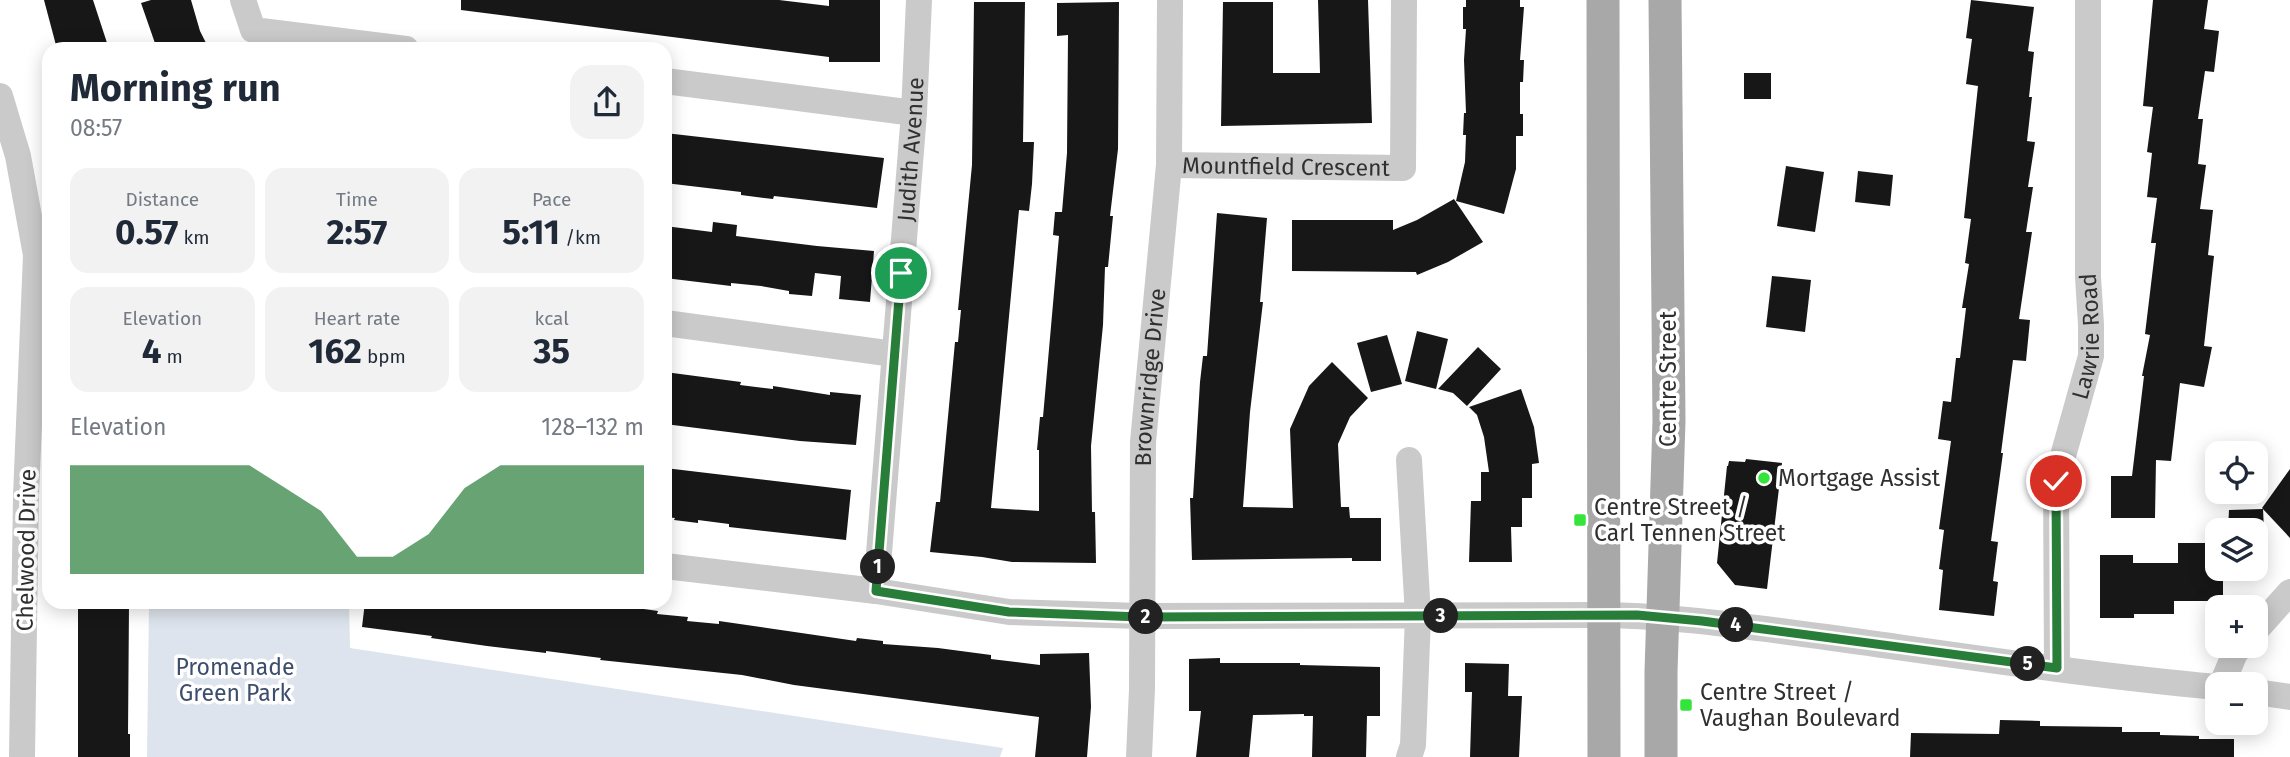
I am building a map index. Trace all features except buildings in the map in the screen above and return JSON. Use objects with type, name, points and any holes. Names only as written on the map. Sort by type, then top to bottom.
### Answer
[{"type":"main road","points":[[1603,0],[1604,757]]},
{"type":"main road","name":"Centre Street","points":[[1661,757],[1669,421],[1665,0]]},
{"type":"street","points":[[243,0],[253,30],[350,42]]},
{"type":"street","name":"Judith Avenue","points":[[876,591],[914,113],[919,0]]},
{"type":"street","name":"Brownridge Drive","points":[[1139,757],[1142,689],[1143,442],[1169,165],[1170,0]]},
{"type":"street","name":"Mountfield Crescent","points":[[1169,165],[1403,168],[1404,0]]},
{"type":"street","name":"Lawrie Road","points":[[2057,668],[2056,481],[2091,356],[2088,277],[2088,0]]},
{"type":"street","points":[[672,82],[914,113]]},
{"type":"street","name":"Chelwood Drive","points":[[0,96],[42,255],[37,496],[22,757]]},
{"type":"street","points":[[672,324],[894,354]]},
{"type":"street","points":[[1409,460],[1418,616],[1413,745],[1409,757]]},
{"type":"street","points":[[672,567],[876,591],[1009,612],[1141,617],[1664,617],[2131,679],[2205,686]]},
{"type":"street","points":[[2268,617],[2290,592]]},
{"type":"street","points":[[2268,694],[2290,697]]},
{"type":"green space","name":"Promenade Green Park","points":[[149,609],[349,609],[350,648],[1003,748],[1000,757],[147,757]]},
{"type":"place","name":"Mortgage Assist","points":[[1764,478]]},
{"type":"place","name":"Centre Street / Carl Tennen Street","points":[[1580,520]]},
{"type":"place","name":"Centre Street / Vaughan Boulevard","points":[[1686,705]]},
{"type":"route","points":[[901,273],[876,591],[1009,612],[1141,617],[1637,615],[1702,621],[2057,668],[2056,481]]}]
